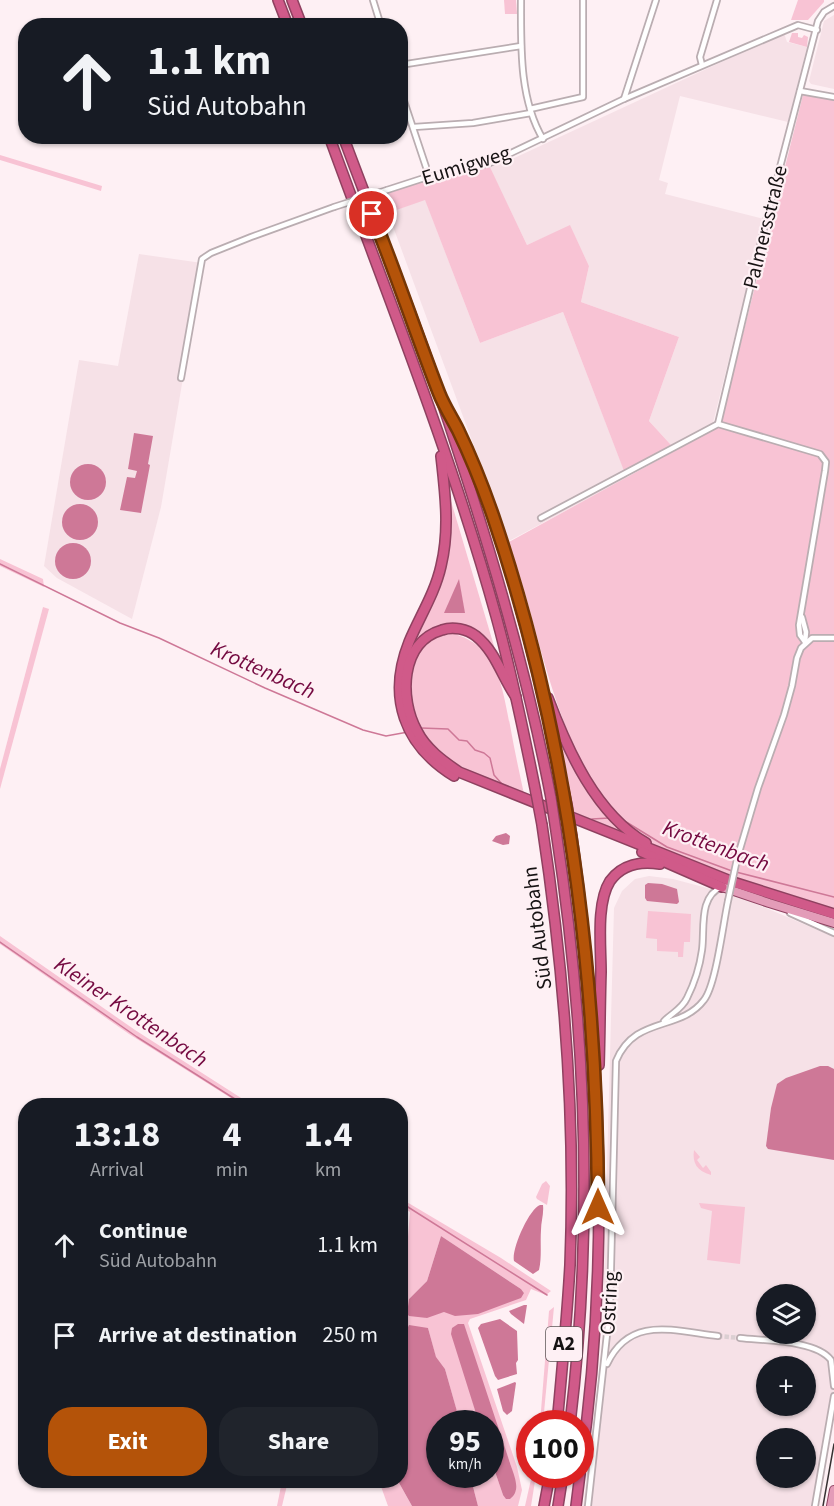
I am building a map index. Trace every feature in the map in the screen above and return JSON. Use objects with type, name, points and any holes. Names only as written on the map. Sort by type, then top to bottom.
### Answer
[{"type":"highway","points":[[278,0],[285,18]]},
{"type":"highway","points":[[292,0],[299,18]]},
{"type":"highway","name":"Süd Autobahn","points":[[332,144],[461,502],[496,616],[516,697],[542,825],[563,989],[569,1082],[570,1265],[558,1410]]},
{"type":"highway","name":"Süd Autobahn","points":[[346,144],[440,396],[474,498],[505,601],[538,733],[556,831],[566,895],[576,988],[584,1134],[583,1267],[571,1410]]},
{"type":"highway","points":[[440,396],[459,432],[492,514],[538,673],[567,804],[572,837],[589,986],[598,1125],[598,1292],[588,1410]]},
{"type":"highway","points":[[439,437],[447,506],[445,547],[435,587],[404,658],[399,690],[401,705],[410,726],[436,763],[458,778],[576,823],[682,871]]},
{"type":"highway","points":[[410,726],[406,690],[410,660],[424,637],[447,628],[461,628],[468,631],[486,645],[500,668],[504,680],[516,697]]},
{"type":"highway","points":[[538,673],[570,750],[609,812],[643,841],[677,860]]},
{"type":"highway","points":[[419,741],[459,772],[733,882],[834,914]]},
{"type":"highway","points":[[598,1125],[601,930],[605,892],[611,880],[620,871],[646,862],[660,864],[722,886]]},
{"type":"highway","points":[[544,1506],[547,1488]]},
{"type":"highway","points":[[558,1506],[561,1488]]},
{"type":"highway","points":[[576,1506],[578,1488]]},
{"type":"main road","points":[[722,886],[768,903],[834,922]]},
{"type":"main road","points":[[831,1506],[834,1490]]},
{"type":"street","points":[[379,18],[374,0],[380,0]]},
{"type":"street","points":[[521,0],[521,46],[530,111],[543,139]]},
{"type":"street","points":[[414,127],[473,123],[583,97],[583,0]]},
{"type":"street","points":[[624,99],[656,0]]},
{"type":"street","points":[[702,65],[700,57],[717,0]]},
{"type":"street","points":[[817,30],[820,16],[834,6],[832,0]]},
{"type":"street","name":"Eumigweg","points":[[181,378],[202,259],[210,253],[334,207],[421,179],[490,163],[624,99],[798,25],[817,30]]},
{"type":"street","name":"Palmersstraße","points":[[718,424],[766,221],[817,30]]},
{"type":"street","points":[[408,64],[521,46]]},
{"type":"street","points":[[800,91],[834,97]]},
{"type":"street","points":[[408,111],[426,167]]},
{"type":"street","points":[[541,518],[718,424],[814,451],[824,457],[825,471],[799,625],[800,635],[805,642],[812,638],[834,638]]},
{"type":"street","name":"Ostring","points":[[588,1506],[610,1307],[616,1061],[630,1038],[694,1010],[705,1000],[712,985],[737,858],[789,696],[797,658],[805,642]]},
{"type":"street","points":[[662,1023],[680,1008],[687,998],[700,959],[707,904],[712,893],[722,886]]},
{"type":"street","points":[[768,903],[834,933]]},
{"type":"street","points":[[604,1369],[623,1340],[639,1331],[667,1330],[718,1336]]},
{"type":"street","points":[[740,1338],[798,1345],[823,1352],[832,1364],[834,1386]]},
{"type":"street","points":[[814,1506],[834,1396]]},
{"type":"shaded area","points":[[504,0],[516,0],[517,14],[505,14]]},
{"type":"shaded area","points":[[798,0],[824,0],[824,2],[808,20],[791,20]]},
{"type":"shaded area","points":[[834,15],[834,89],[811,84],[809,81],[824,21]]},
{"type":"shaded area","points":[[784,33],[787,42],[807,47],[788,122],[680,96],[659,180],[668,183],[665,194],[764,219],[713,423],[671,445],[649,421],[679,337],[581,302],[589,266],[570,226],[527,245],[489,166],[510,160]]},
{"type":"shaded area","points":[[792,33],[798,33],[798,37],[802,38],[804,35],[808,37],[807,47],[789,42]]},
{"type":"shaded area","points":[[803,95],[834,100],[834,910],[747,882],[673,854],[641,837],[612,810],[580,759],[567,729],[546,668],[509,542],[720,426]]},
{"type":"shaded area","points":[[0,155],[102,186],[101,191],[0,160]]},
{"type":"shaded area","points":[[489,165],[527,245],[570,225],[589,266],[581,302],[679,337],[649,421],[671,445],[624,471],[563,312],[480,343],[425,200],[388,213],[381,195],[443,174]]},
{"type":"shaded area","points":[[425,199],[480,343],[563,312],[627,478],[509,541],[388,213]]},
{"type":"shaded area","points":[[139,254],[202,263],[181,364],[181,377],[183,378],[161,507],[132,619],[57,578],[44,566],[79,360],[118,366]]},
{"type":"shaded area","points":[[134,433],[153,436],[141,513],[120,510],[127,477],[135,478],[137,471],[128,469]]},
{"type":"shaded area","points":[[88,464],[100,470],[106,482],[100,494],[88,500],[76,494],[70,482],[76,470]]},
{"type":"shaded area","points":[[448,491],[497,656],[489,643],[473,631],[436,629],[421,637],[407,657],[437,588]]},
{"type":"shaded area","points":[[80,504],[93,509],[98,522],[93,535],[80,540],[67,535],[62,522],[67,509]]},
{"type":"shaded area","points":[[73,543],[85,549],[91,561],[85,573],[73,579],[61,573],[55,561],[61,549]]},
{"type":"shaded area","points":[[0,559],[43,579],[44,587],[0,566]]},
{"type":"shaded area","points":[[459,579],[465,613],[444,613]]},
{"type":"shaded area","points":[[43,607],[49,609],[0,789],[0,769]]},
{"type":"shaded area","points":[[447,632],[464,637],[477,645],[494,666],[503,693],[524,794],[457,764],[433,747],[420,732],[411,694],[415,662],[421,650],[431,640]]},
{"type":"shaded area","points":[[554,722],[575,766],[632,838],[573,815],[568,779]]},
{"type":"shaded area","points":[[506,833],[510,836],[509,844],[503,845],[492,841],[496,836]]},
{"type":"shaded area","points":[[649,876],[673,879],[726,893],[725,900],[731,902],[733,894],[834,937],[834,1414],[817,1506],[583,1506],[585,1488],[594,1488],[594,1417],[602,1352],[614,908],[622,891],[635,879]]},
{"type":"shaded area","points":[[648,883],[662,884],[677,889],[679,902],[677,904],[647,901],[645,885]]},
{"type":"shaded area","points":[[648,911],[691,914],[690,942],[684,942],[683,957],[678,957],[678,952],[657,951],[657,939],[646,938]]},
{"type":"shaded area","points":[[0,936],[135,1030],[241,1098],[231,1098],[129,1034],[0,944]]},
{"type":"shaded area","points":[[820,1066],[834,1069],[834,1160],[768,1149],[766,1146],[771,1108],[777,1084],[786,1078]]},
{"type":"shaded area","points":[[694,1150],[700,1157],[697,1160],[703,1168],[706,1165],[711,1175],[696,1166]]},
{"type":"shaded area","points":[[546,1181],[550,1186],[547,1205],[536,1197],[542,1184]]},
{"type":"shaded area","points":[[408,1203],[501,1258],[551,1291],[546,1295],[531,1289],[526,1300],[470,1319],[468,1323],[498,1410],[487,1410],[470,1392],[475,1410],[456,1410],[445,1369],[436,1358],[428,1328],[408,1329],[410,1212]],"holes":[[[441,1236],[524,1293],[426,1318],[409,1299],[427,1281]]]},
{"type":"shaded area","points":[[699,1203],[745,1207],[740,1264],[707,1260],[712,1211],[701,1208]]},
{"type":"shaded area","points":[[540,1205],[543,1205],[543,1208],[539,1270],[533,1274],[514,1261],[514,1256],[526,1222]]},
{"type":"shaded area","points":[[441,1236],[524,1293],[521,1298],[478,1314],[455,1316],[444,1312],[427,1318],[409,1316],[409,1299],[427,1281]]},
{"type":"shaded area","points":[[527,1305],[524,1324],[509,1311]]},
{"type":"shaded area","points":[[554,1307],[544,1410],[541,1410],[549,1311]]},
{"type":"shaded area","points":[[500,1319],[517,1331],[518,1360],[517,1374],[498,1380],[478,1328],[481,1324]]},
{"type":"shaded area","points":[[458,1324],[464,1324],[492,1410],[475,1410],[451,1334],[452,1328]]},
{"type":"shaded area","points":[[409,1325],[428,1328],[436,1357],[445,1369],[457,1410],[426,1410],[426,1488],[473,1488],[478,1506],[412,1506],[402,1488],[408,1488]]},
{"type":"shaded area","points":[[516,1383],[512,1411],[507,1415],[503,1410],[497,1389]]},
{"type":"shaded area","points":[[504,1429],[516,1464],[516,1488],[522,1490],[518,1506],[478,1506],[473,1488],[501,1488],[503,1495],[516,1491],[504,1446]]},
{"type":"shaded area","points":[[504,1445],[516,1488],[510,1499],[506,1499],[501,1488],[504,1488]]},
{"type":"shaded area","points":[[281,1488],[286,1488],[282,1506],[277,1506]]},
{"type":"shaded area","points":[[382,1488],[402,1488],[412,1506],[388,1506]]},
{"type":"shaded area","points":[[529,1488],[534,1488],[531,1506],[525,1506]]},
{"type":"waterway","name":"Krottenbach","points":[[0,564],[120,623],[159,638],[265,688],[363,730],[386,736],[408,732]]},
{"type":"waterway","name":"Krottenbach","points":[[421,728],[448,729],[459,740],[467,741],[475,750],[490,758],[494,775],[502,784]]},
{"type":"waterway","name":"Krottenbach","points":[[592,819],[609,818]]},
{"type":"waterway","name":"Krottenbach","points":[[623,820],[667,847],[732,871]]},
{"type":"waterway","name":"Krottenbach","points":[[736,872],[834,897]]},
{"type":"waterway","name":"Kleiner Krottenbach","points":[[0,942],[137,1037],[233,1098]]},
{"type":"waterway","name":"Kleiner Krottenbach","points":[[408,1207],[547,1295]]},
{"type":"tunnel","points":[[718,1336],[740,1338]]},
{"type":"tram line","points":[[823,1506],[834,1444]]},
{"type":"route","points":[[372,214],[393,265],[440,396],[459,432],[492,514],[512,577],[554,741],[567,804],[580,895],[589,986],[598,1125],[598,1207]]}]
